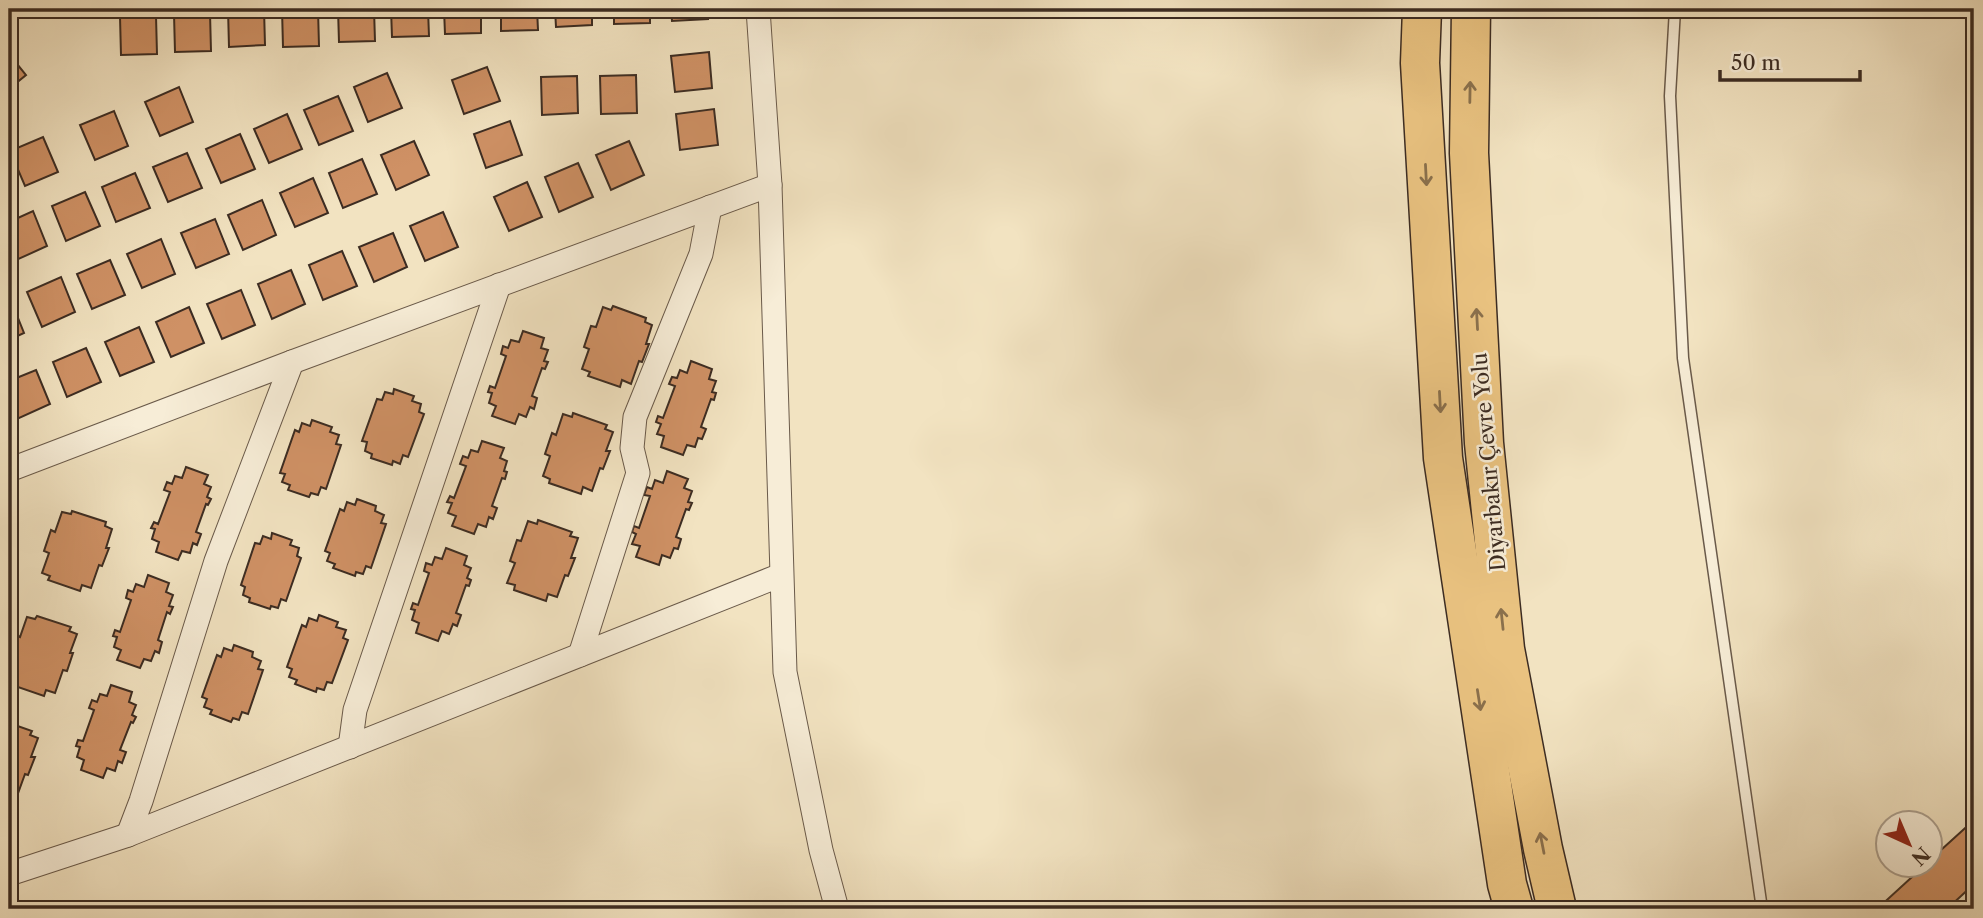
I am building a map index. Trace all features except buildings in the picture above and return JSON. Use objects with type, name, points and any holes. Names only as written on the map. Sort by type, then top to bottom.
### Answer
[{"type":"highway","name":"Diyarbakır Çevre Yolu","points":[[1422,9],[1420,63],[1443,458],[1507,884],[1514,909]]},
{"type":"highway","name":"Diyarbakır Çevre Yolu","points":[[1471,9],[1469,153],[1484,443],[1506,649],[1543,849],[1557,909]]},
{"type":"street","points":[[758,9],[770,185],[785,672],[821,850],[837,909]]},
{"type":"street","points":[[9,470],[770,185]]},
{"type":"street","points":[[580,655],[638,473],[632,448],[635,417],[701,254],[710,207]]},
{"type":"street","points":[[350,747],[355,710],[499,285]]},
{"type":"street","points":[[128,835],[216,561],[292,362]]},
{"type":"street","points":[[9,874],[128,835],[781,575]]},
{"type":"lane","points":[[1675,9],[1670,96],[1683,358],[1762,909]]}]
